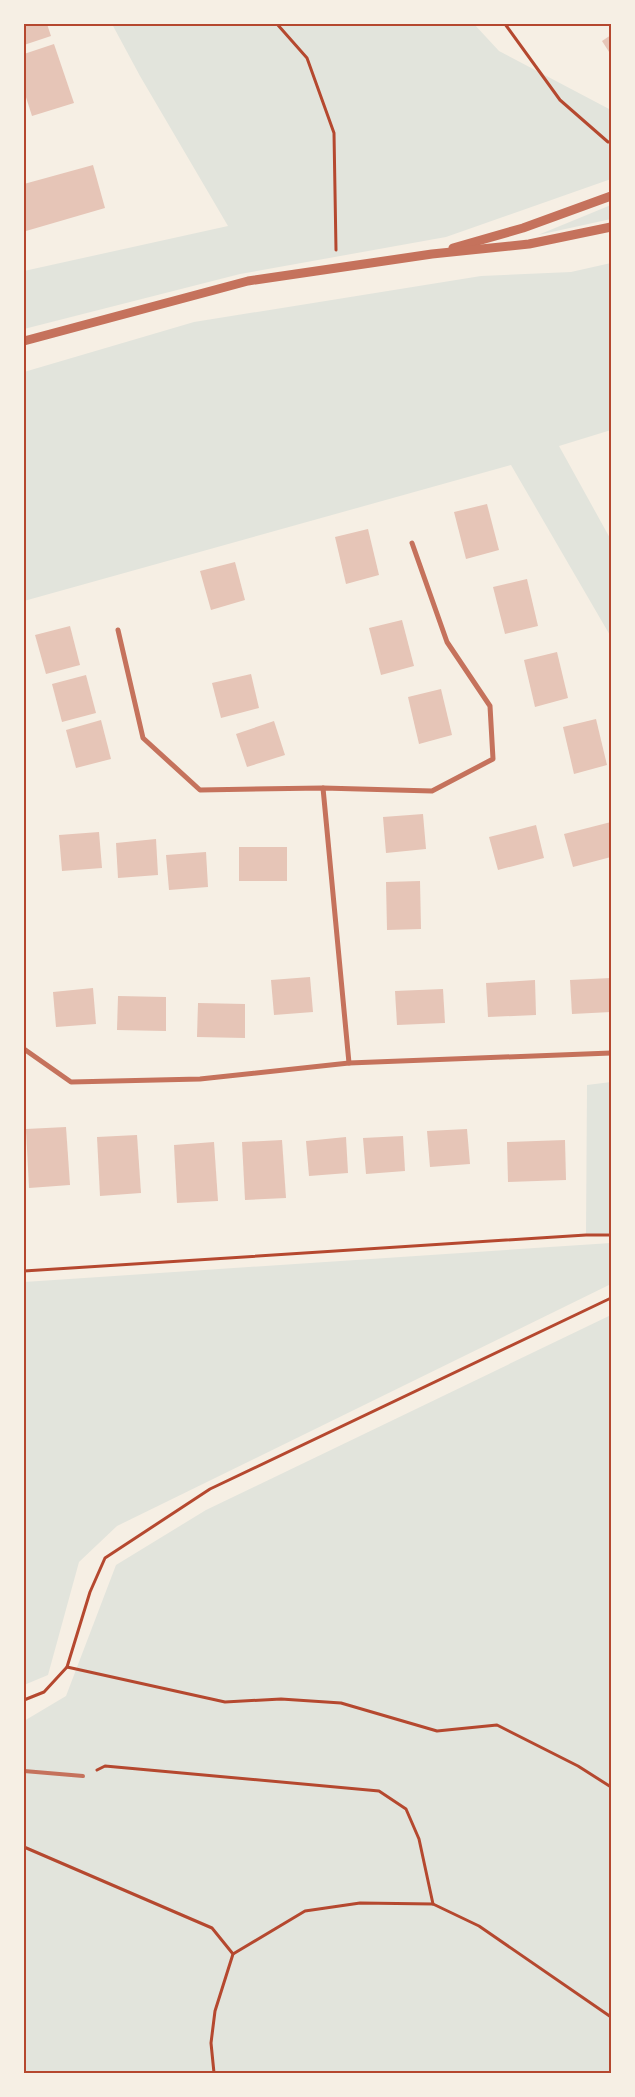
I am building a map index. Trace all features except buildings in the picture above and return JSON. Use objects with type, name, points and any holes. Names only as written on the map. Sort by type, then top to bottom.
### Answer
[{"type":"street","points":[[432,254],[523,228],[611,196]]},
{"type":"street","points":[[24,341],[248,281],[432,254],[529,244],[611,227]]},
{"type":"street","points":[[118,630],[143,738],[200,790],[323,788],[432,791],[494,759],[490,706],[448,642],[412,544]]},
{"type":"street","points":[[323,788],[349,1063]]},
{"type":"street","points":[[24,1049],[71,1082],[200,1079],[349,1063],[611,1053]]},
{"type":"lane","points":[[24,1771],[83,1776]]},
{"type":"path","points":[[277,24],[306,58],[334,133],[336,268]]},
{"type":"path","points":[[505,24],[560,100],[608,142],[611,142]]},
{"type":"path","points":[[24,1271],[586,1234],[611,1235]]},
{"type":"path","points":[[24,1700],[44,1692],[67,1667],[90,1592],[105,1558],[210,1489],[611,1298]]},
{"type":"path","points":[[67,1667],[225,1702],[281,1699],[341,1703],[437,1731],[497,1725],[578,1766],[611,1787]]},
{"type":"path","points":[[83,1776],[105,1766],[379,1790],[406,1809],[419,1839],[433,1904]]},
{"type":"path","points":[[24,1847],[212,1928],[233,1954]]},
{"type":"path","points":[[214,2073],[211,2043],[215,2011],[233,1954],[305,1910],[360,1903],[433,1904],[479,1926],[611,2017]]},
{"type":"shaded area","points":[[112,24],[474,24],[499,51],[611,110],[611,179],[446,237],[240,274],[24,329],[24,271],[228,226],[140,76]]},
{"type":"shaded area","points":[[611,205],[611,219],[538,235]]},
{"type":"shaded area","points":[[611,263],[611,430],[559,446],[611,540],[611,637],[511,465],[24,601],[24,372],[194,322],[481,276],[571,272]]},
{"type":"shaded area","points":[[611,1082],[611,1233],[586,1235],[587,1085]]},
{"type":"shaded area","points":[[611,1243],[611,1284],[117,1526],[79,1562],[48,1675],[24,1685],[24,1282]]},
{"type":"shaded area","points":[[611,1315],[611,2073],[24,2073],[24,1721],[66,1696],[116,1565],[206,1510]]}]
